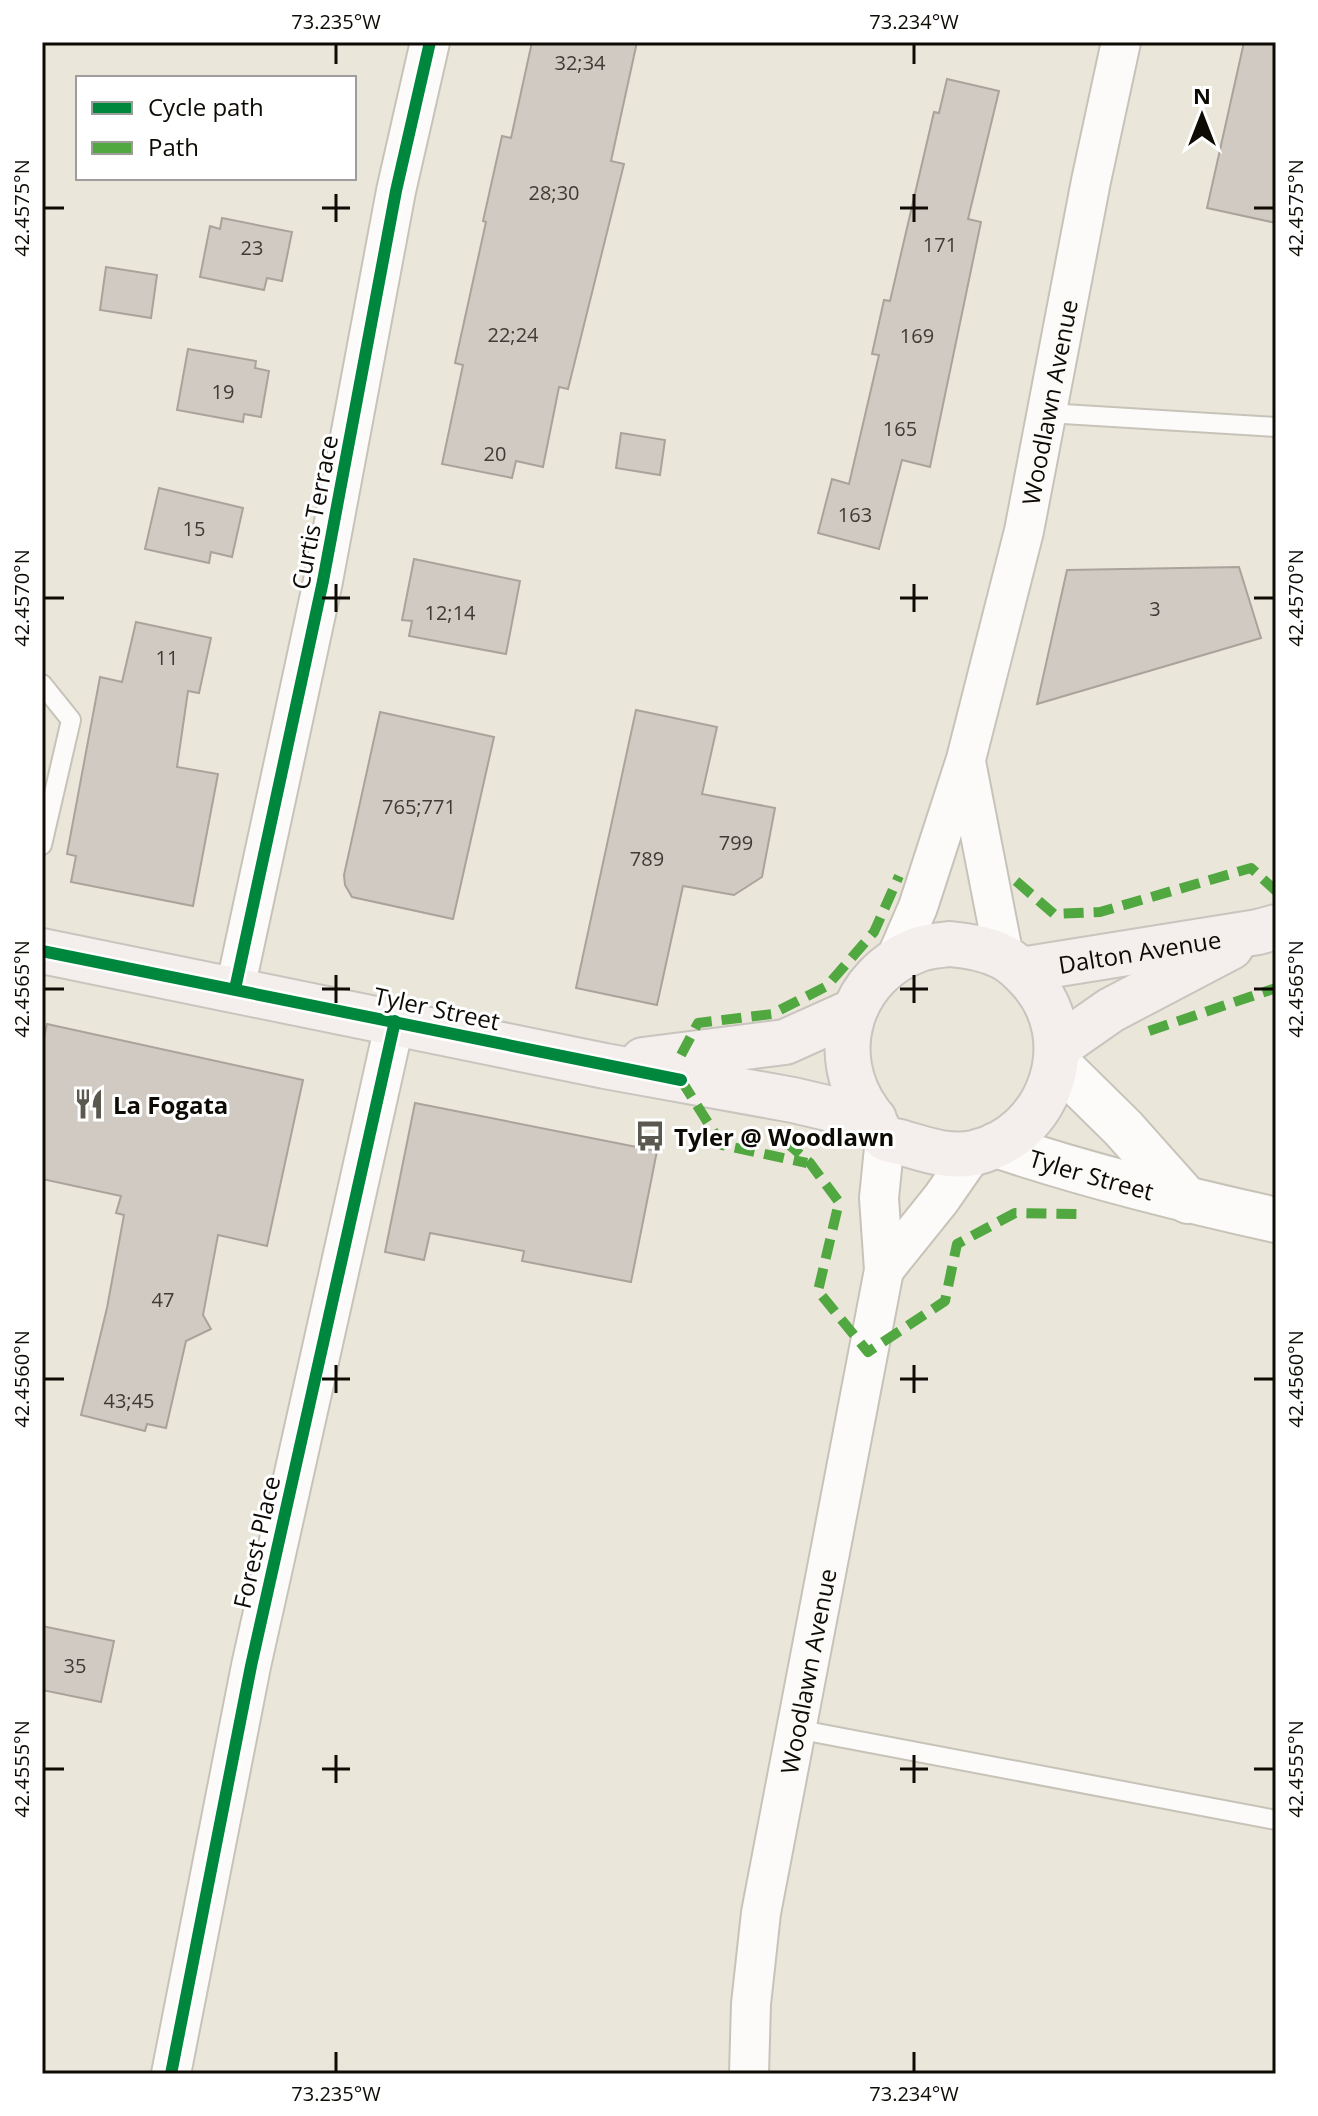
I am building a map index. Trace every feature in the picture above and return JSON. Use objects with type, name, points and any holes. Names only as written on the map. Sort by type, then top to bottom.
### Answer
[{"type":"main road","name":"Dalton Avenue","points":[[1013,964],[1267,930]]},
{"type":"main road","name":"Dalton Avenue","points":[[1058,1055],[1111,1010],[1267,930]]},
{"type":"main road","points":[[950,944],[978,947],[1013,964],[1041,992],[1054,1018],[1058,1055],[1047,1097],[1025,1125],[984,1149],[936,1154],[879,1129],[857,1096],[848,1068],[847,1039],[854,1011],[870,982],[895,960],[921,948],[950,944]]},
{"type":"main road","name":"Tyler Street","points":[[42,951],[605,1066],[793,1100],[879,1129]]},
{"type":"main road","name":"Tyler Street","points":[[605,1066],[785,1042],[854,1011]]},
{"type":"street","name":"Curtis Terrace","points":[[235,989],[323,581],[396,191],[430,42]]},
{"type":"street","name":"Woodlawn Avenue","points":[[895,960],[918,907],[966,759],[1024,531],[1121,42]]},
{"type":"street","name":"Woodlawn Avenue","points":[[966,759],[1013,964]]},
{"type":"street","name":"Forest Place","points":[[171,2074],[251,1666],[395,1021]]},
{"type":"street","name":"Tyler Street","points":[[1058,1055],[1188,1201]]},
{"type":"street","name":"Woodlawn Avenue","points":[[749,2074],[751,2004],[761,1913],[884,1270],[879,1198],[879,1129]]},
{"type":"street","name":"Woodlawn Avenue","points":[[884,1270],[984,1149]]},
{"type":"street","name":"Tyler Street","points":[[984,1149],[1276,1220]]},
{"type":"lane","points":[[1047,413],[1276,427]]},
{"type":"lane","points":[[42,684],[71,720],[42,845]]},
{"type":"lane","points":[[796,1729],[1276,1820]]},
{"type":"building","points":[[532,42],[637,42],[611,161],[624,164],[568,389],[559,387],[543,467],[516,461],[512,478],[442,464],[463,365],[455,363],[486,222],[483,221],[502,136],[511,138]]},
{"type":"building","points":[[1244,42],[1276,42],[1276,223],[1207,208]]},
{"type":"building","points":[[947,79],[999,91],[968,219],[981,222],[930,467],[902,460],[879,549],[818,533],[832,479],[849,484],[879,355],[872,354],[884,300],[890,301],[934,112],[939,113]]},
{"type":"building","points":[[222,218],[292,232],[282,281],[267,278],[264,290],[200,277],[210,226],[220,229]]},
{"type":"building","points":[[106,267],[157,275],[151,318],[100,310]]},
{"type":"building","points":[[188,349],[256,361],[255,368],[269,371],[261,417],[244,414],[243,422],[177,410]]},
{"type":"building","points":[[621,433],[665,440],[660,475],[616,468]]},
{"type":"building","points":[[159,488],[243,508],[232,557],[211,552],[209,563],[145,549]]},
{"type":"building","points":[[414,559],[520,581],[506,654],[409,636],[412,621],[402,620]]},
{"type":"building","points":[[1239,567],[1261,638],[1037,704],[1067,570]]},
{"type":"building","points":[[136,622],[211,638],[199,693],[188,691],[177,767],[218,774],[193,906],[71,882],[76,856],[67,854],[100,677],[122,682]]},
{"type":"building","points":[[636,710],[717,727],[702,794],[775,808],[762,877],[734,895],[683,886],[657,1005],[576,988]]},
{"type":"building","points":[[380,712],[494,737],[453,919],[352,897],[345,885],[344,875]]},
{"type":"building","points":[[47,1024],[303,1080],[267,1246],[218,1235],[203,1315],[211,1329],[186,1341],[166,1428],[147,1424],[145,1431],[81,1415],[107,1308],[124,1215],[116,1213],[121,1196],[42,1179],[42,1046]]},
{"type":"building","points":[[415,1103],[657,1151],[631,1282],[522,1261],[524,1251],[430,1233],[424,1260],[385,1252]]},
{"type":"building","points":[[42,1626],[114,1641],[101,1702],[42,1690]]},
{"type":"marked path","points":[[1016,881],[1054,914],[1100,912],[1251,868],[1276,891]]},
{"type":"marked path","points":[[681,1055],[698,1023],[772,1014],[827,986],[874,932],[899,876]]},
{"type":"marked path","points":[[1149,1031],[1276,988]]},
{"type":"marked path","points":[[681,1080],[722,1145],[807,1163]]},
{"type":"marked path","points":[[785,1141],[810,1163],[839,1202],[818,1291],[868,1352],[945,1301],[957,1244],[1015,1213],[1078,1214]]},
{"type":"cycle path","points":[[235,989],[323,581],[396,191],[430,42]]},
{"type":"cycle path","points":[[42,951],[681,1080]]},
{"type":"cycle path","points":[[171,2074],[251,1666],[395,1021]]},
{"type":"place","name":"La Fogata","points":[[89,1104]]},
{"type":"place","name":"Tyler @ Woodlawn","points":[[650,1136]]}]
